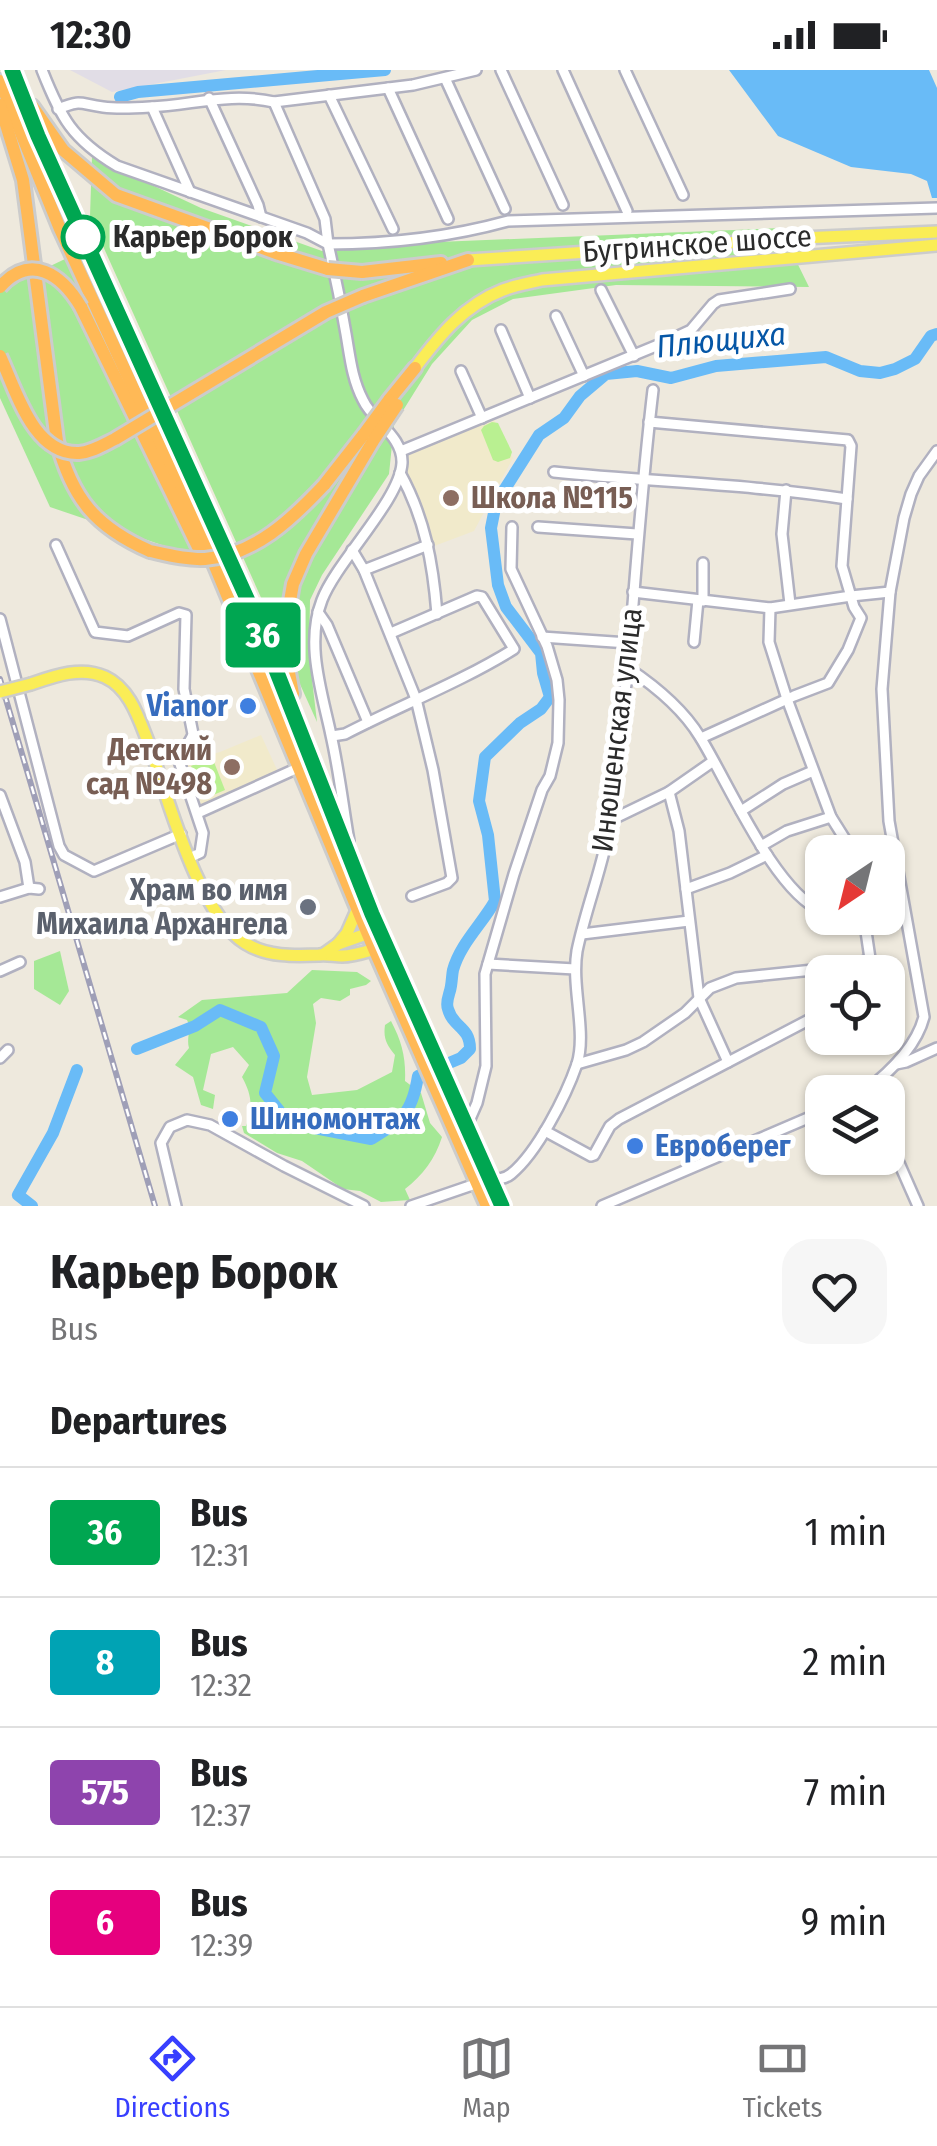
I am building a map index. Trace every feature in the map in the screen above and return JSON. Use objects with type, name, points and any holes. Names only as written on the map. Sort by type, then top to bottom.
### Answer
[{"type":"highway","points":[[13,70],[63,150],[116,194],[328,269],[362,272],[468,260]]},
{"type":"highway","points":[[13,70],[46,154],[254,614],[352,858],[373,931],[484,1182],[502,1206]]},
{"type":"highway","points":[[0,81],[60,229],[176,476],[358,908],[373,931]]},
{"type":"highway","points":[[0,105],[23,180],[57,441],[64,470],[80,499],[100,521],[123,540],[150,551],[205,558],[234,553],[267,537],[296,516],[369,437]]},
{"type":"highway","points":[[0,356],[35,430],[51,446],[80,453],[115,439],[326,312],[468,260]]},
{"type":"highway","points":[[0,287],[22,272],[47,272],[64,282],[82,308],[257,664]]},
{"type":"highway","points":[[300,726],[288,667],[286,624],[293,584],[369,437],[415,368]]},
{"type":"highway","points":[[380,947],[383,969],[430,1062]]},
{"type":"highway","points":[[440,1084],[466,1128],[484,1182],[487,1206]]},
{"type":"main road","name":"Бугринское шоссе","points":[[468,260],[801,238],[932,238]]},
{"type":"main road","points":[[415,368],[448,326],[475,304],[504,290],[542,280],[932,238]]},
{"type":"main road","points":[[0,692],[85,672],[101,675],[117,685],[135,710],[208,899],[233,934],[246,944],[299,957],[344,956],[380,947]]},
{"type":"main road","points":[[338,944],[358,908]]},
{"type":"main road","points":[[324,954],[338,944],[373,931]]},
{"type":"main road","points":[[358,953],[383,969]]},
{"type":"street","points":[[42,70],[58,109],[90,150],[117,166],[307,233],[328,244],[451,234],[508,221],[937,208]]},
{"type":"street","points":[[58,109],[82,102],[102,108],[152,107],[209,98],[274,102],[388,88],[476,70]]},
{"type":"street","points":[[501,70],[563,205]]},
{"type":"street","points":[[562,70],[627,211]]},
{"type":"street","points":[[625,70],[684,194]]},
{"type":"street","points":[[445,78],[505,209]]},
{"type":"street","points":[[388,88],[448,219]]},
{"type":"street","points":[[329,95],[393,229]]},
{"type":"street","points":[[209,98],[261,217]]},
{"type":"street","points":[[274,102],[325,220],[353,376],[364,404],[401,451],[400,473],[390,493],[327,588],[318,612],[315,659],[352,858]]},
{"type":"street","points":[[152,107],[190,192]]},
{"type":"street","points":[[401,451],[691,330],[720,300],[790,289]]},
{"type":"street","points":[[601,290],[634,356]]},
{"type":"street","points":[[556,316],[584,376]]},
{"type":"street","points":[[501,330],[530,398]]},
{"type":"street","points":[[461,371],[482,418]]},
{"type":"street","name":"Инюшенская улица","points":[[411,1206],[512,1174],[545,1131],[577,1064],[580,1041],[575,969],[611,820],[652,390]]},
{"type":"street","points":[[649,422],[848,440],[851,446],[842,566],[861,618],[834,676],[828,683],[702,738]]},
{"type":"street","points":[[884,1075],[916,1037],[924,1017],[889,821],[882,689],[890,592],[911,494],[937,451]]},
{"type":"street","points":[[554,472],[786,490],[847,499]]},
{"type":"street","points":[[400,473],[411,492],[428,546],[438,614]]},
{"type":"street","points":[[786,490],[782,534],[790,604]]},
{"type":"street","points":[[466,1128],[486,1066],[485,974],[558,742],[557,680],[547,646],[510,568],[512,527]]},
{"type":"street","points":[[538,527],[638,534]]},
{"type":"street","points":[[56,545],[95,632],[128,636],[179,614],[187,619],[184,689],[192,739],[179,761],[204,832],[200,854],[189,858]]},
{"type":"street","points":[[364,570],[428,546]]},
{"type":"street","points":[[352,550],[364,570],[416,699],[452,878],[412,896]]},
{"type":"street","points":[[694,642],[703,563]]},
{"type":"street","points":[[633,592],[770,608],[890,592]]},
{"type":"street","points":[[332,736],[345,734],[487,666],[514,648],[482,597],[477,596],[391,634]]},
{"type":"street","points":[[770,608],[769,642],[787,699],[831,818],[842,835]]},
{"type":"street","points":[[318,612],[368,722]]},
{"type":"street","points":[[0,620],[64,856],[94,871],[181,834]]},
{"type":"street","points":[[542,637],[628,643]]},
{"type":"street","points":[[628,668],[672,704],[702,738],[764,850],[805,899]]},
{"type":"street","points":[[611,820],[669,792],[712,762]]},
{"type":"street","points":[[198,813],[300,767]]},
{"type":"street","points":[[741,811],[783,784],[813,771]]},
{"type":"street","points":[[669,792],[679,831],[699,998],[728,1062]]},
{"type":"street","points":[[0,794],[34,888],[0,896]]},
{"type":"street","points":[[686,888],[730,873],[787,831],[831,818]]},
{"type":"street","points":[[582,934],[689,921]]},
{"type":"street","points":[[0,972],[20,962]]},
{"type":"street","points":[[488,964],[575,969]]},
{"type":"street","points":[[577,1064],[643,1042],[685,1013],[710,988],[747,975],[805,970]]},
{"type":"street","points":[[545,1131],[594,1155],[610,1126],[619,1119],[805,1022]]},
{"type":"street","points":[[896,1064],[936,1050]]},
{"type":"street","points":[[602,1206],[805,1119]]},
{"type":"street","points":[[176,1206],[161,1143],[170,1126],[187,1120],[210,1124],[364,1206]]},
{"type":"street","points":[[904,1175],[918,1206]]},
{"type":"shaded area","points":[[70,70],[226,70],[112,92]]},
{"type":"shaded area","name":"Школа №115","points":[[490,411],[513,458],[474,531],[429,548],[400,465],[404,456]]},
{"type":"shaded area","name":"Детский сад №498","points":[[261,735],[279,774],[202,806],[184,760],[210,749],[213,754],[220,752]]},
{"type":"green space","points":[[92,157],[201,208],[322,251],[438,242],[780,228],[809,287],[616,285],[513,299],[472,320],[432,364],[394,425],[389,474],[322,575],[310,600],[309,654],[317,722],[90,216]]},
{"type":"green space","points":[[65,259],[203,559],[50,507],[0,398],[0,290]]},
{"type":"green space","points":[[492,422],[498,423],[512,452],[510,458],[498,462],[493,460],[481,430]]},
{"type":"green space","points":[[212,757],[225,790],[204,799],[191,766]]},
{"type":"green space","points":[[60,951],[69,991],[60,1005],[34,989],[34,961]]},
{"type":"green space","points":[[312,970],[357,972],[371,981],[350,989],[350,995],[340,1001],[321,998],[313,1004],[316,1023],[307,1077],[312,1095],[357,1090],[392,1072],[395,1055],[385,1034],[385,1025],[391,1021],[402,1050],[405,1081],[421,1093],[430,1123],[442,1137],[428,1166],[405,1189],[410,1200],[381,1202],[360,1191],[343,1189],[302,1161],[277,1153],[244,1133],[242,1126],[246,1126],[250,1101],[242,1077],[249,1065],[233,1047],[211,1054],[203,1090],[215,1095],[213,1109],[201,1105],[193,1077],[175,1065],[189,1048],[187,1020],[178,1017],[202,1000],[287,993]]},
{"type":"water","points":[[729,70],[929,70],[937,88],[937,198],[932,198],[927,181],[911,174],[851,167],[778,136]]},
{"type":"waterway","points":[[120,97],[138,92],[385,70]]},
{"type":"waterway","name":"Плющиха","points":[[137,1049],[195,1026],[220,1010],[261,1027],[274,1056],[265,1093],[289,1123],[371,1139],[398,1121],[409,1108],[418,1076],[461,1058],[470,1049],[467,1036],[450,1015],[447,1003],[456,961],[495,901],[488,835],[479,801],[485,757],[550,697],[541,653],[506,607],[498,585],[491,528],[496,503],[539,435],[564,418],[580,396],[606,374],[637,371],[671,378],[716,366],[826,357],[860,371],[880,373],[915,359],[931,336],[937,334]]},
{"type":"waterway","name":"Плющиха","points":[[32,1206],[18,1195],[53,1133],[77,1070]]},
{"type":"railway","points":[[0,679],[155,1206]]},
{"type":"bus line","name":"36","points":[[12,70],[38,136],[254,614],[372,914],[502,1206]]},
{"type":"place","name":"Карьер Борок","points":[[83,237]]},
{"type":"place","name":"Школа №115","points":[[451,498]]},
{"type":"place","name":"Vianor","points":[[248,706]]},
{"type":"place","name":"Детский сад №498","points":[[232,767]]},
{"type":"place","name":"Храм во имя Михаила Архангела","points":[[308,907]]},
{"type":"place","name":"Шиномонтаж","points":[[230,1119]]},
{"type":"place","name":"Евроберег","points":[[635,1146]]}]
